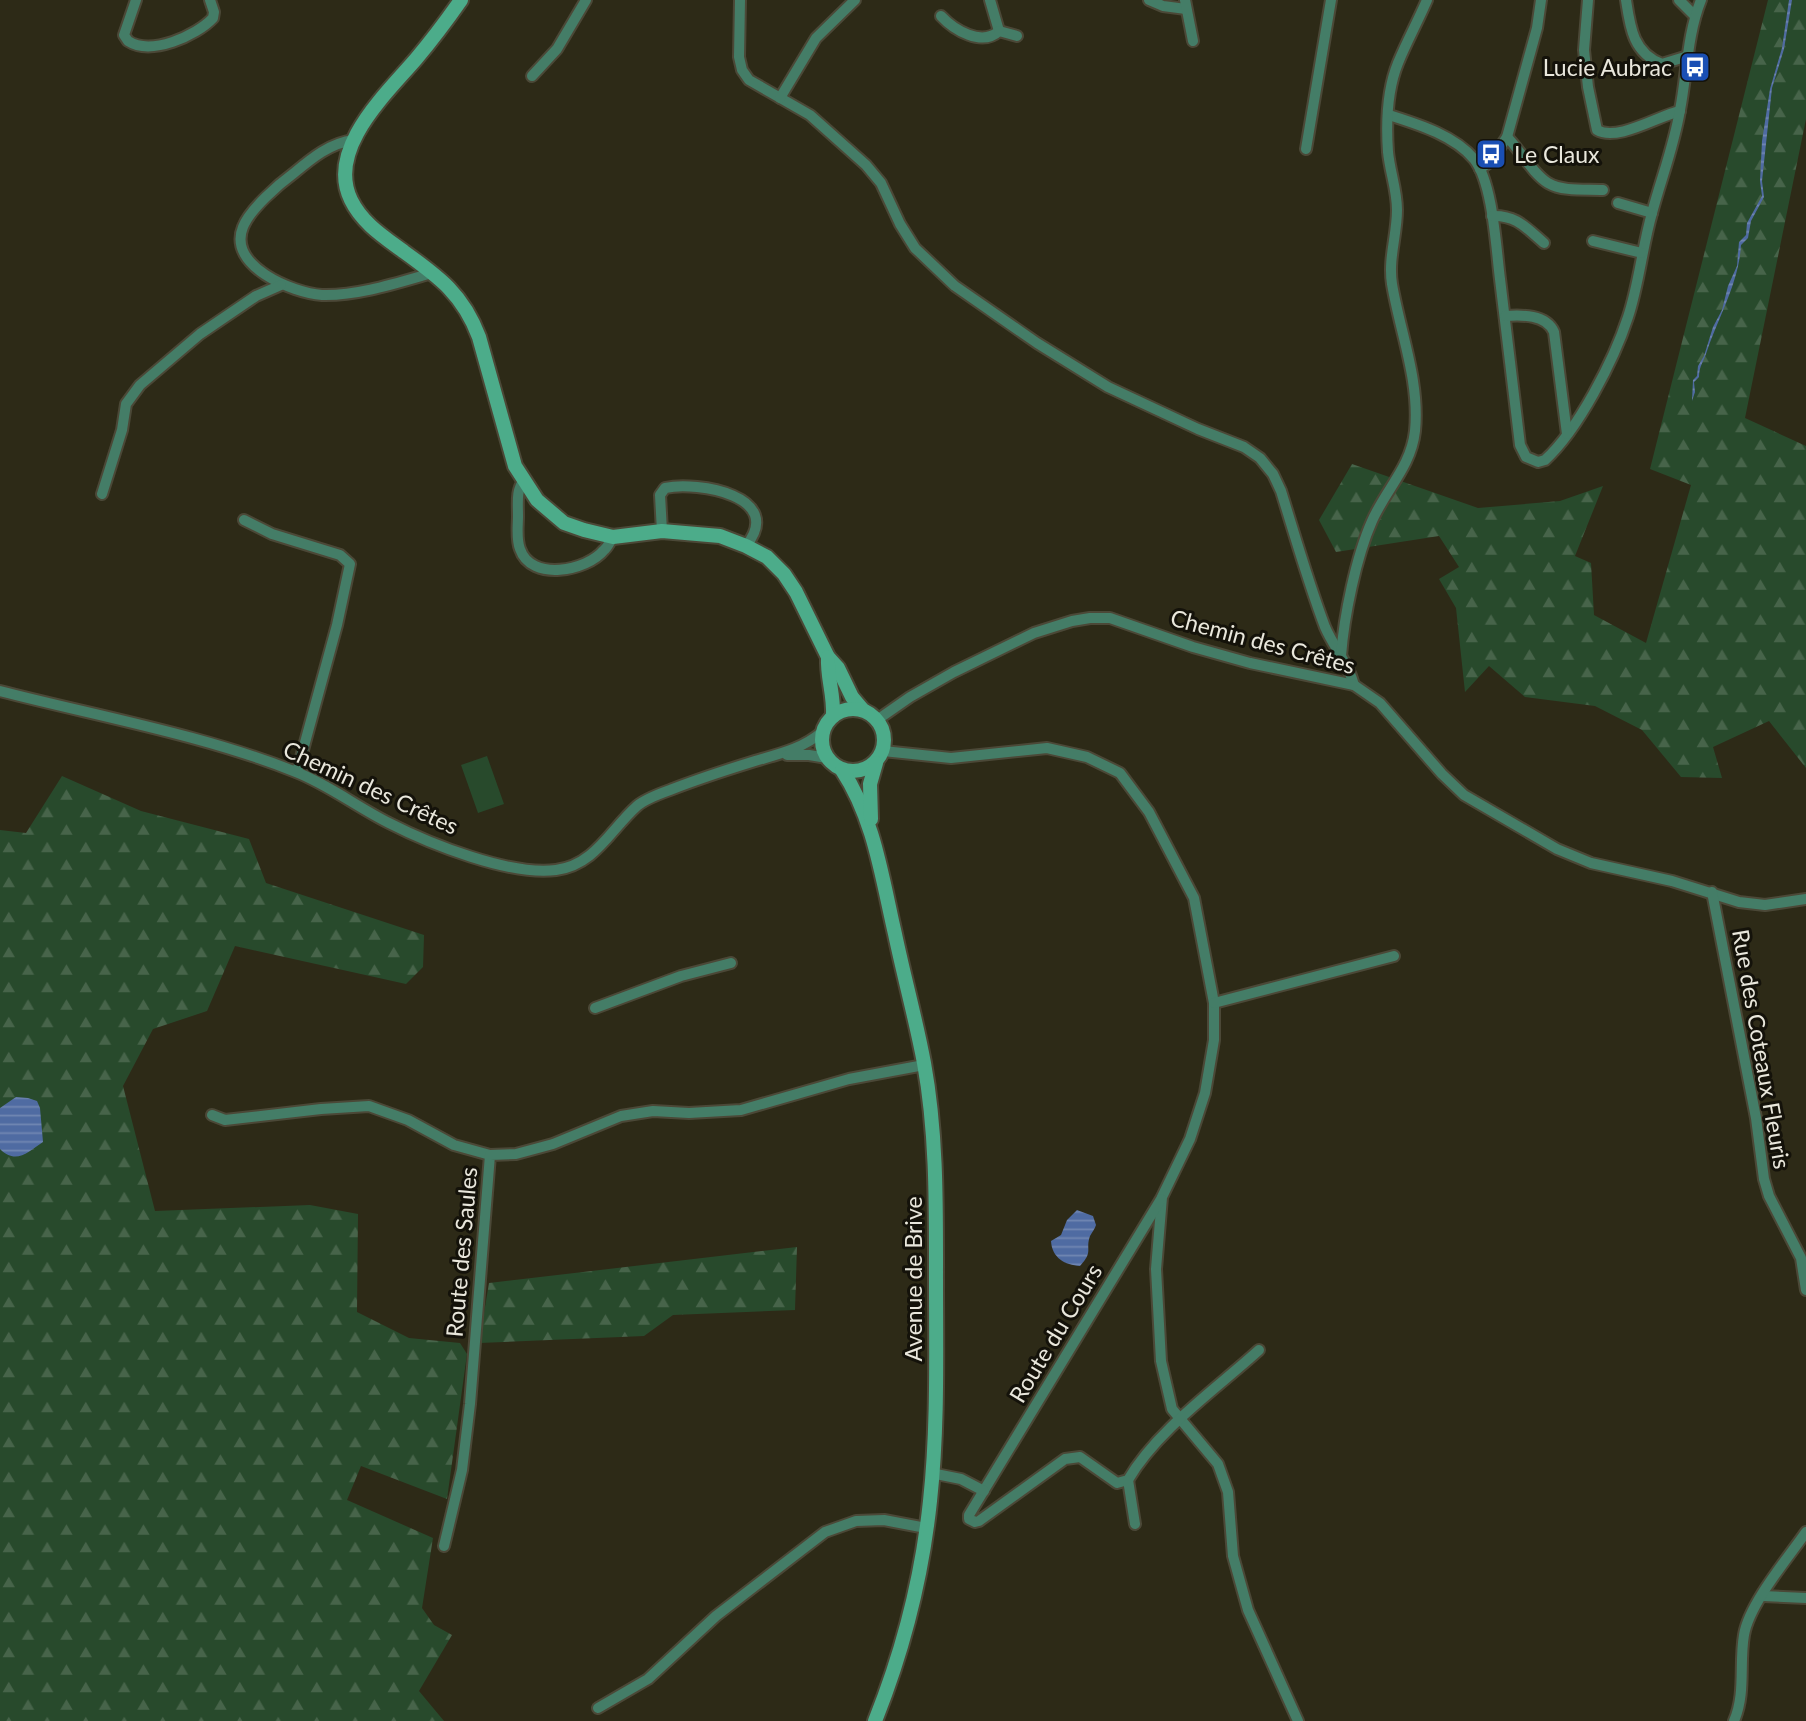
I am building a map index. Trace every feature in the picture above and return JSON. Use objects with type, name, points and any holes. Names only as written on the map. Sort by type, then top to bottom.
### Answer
[{"type":"street","points":[[136,0],[124,35],[128,41],[139,46],[173,43],[188,37],[213,18],[210,0]]},
{"type":"street","points":[[461,0],[367,116],[346,161],[345,182],[350,200],[371,227],[451,288],[471,317],[487,363],[515,466],[537,500],[564,523],[613,537],[662,531],[719,536],[746,545],[767,557],[784,574],[852,697],[883,729],[885,740],[870,784],[872,835]]},
{"type":"street","points":[[532,76],[556,49],[586,0]]},
{"type":"street","points":[[740,0],[741,70],[749,79],[810,115],[866,165],[881,183],[900,224],[915,248],[955,286],[1037,343],[1108,387],[1244,447],[1260,458],[1273,474],[1281,491],[1318,609],[1327,632],[1350,668],[1354,685]]},
{"type":"street","points":[[780,98],[816,38],[855,0]]},
{"type":"street","points":[[990,0],[999,31]]},
{"type":"street","points":[[1149,0],[1163,6],[1185,4],[1194,41]]},
{"type":"street","points":[[1306,149],[1331,0]]},
{"type":"street","points":[[1341,656],[1349,607],[1372,520],[1409,457],[1415,431],[1415,387],[1391,280],[1392,243],[1397,212],[1394,177],[1388,154],[1388,115],[1398,64],[1427,0]]},
{"type":"street","points":[[1480,169],[1491,161],[1507,137],[1515,116],[1541,0]]},
{"type":"street","points":[[1588,0],[1584,50],[1597,130],[1604,134],[1616,134],[1680,111]]},
{"type":"street","points":[[1626,0],[1632,37],[1647,56],[1662,64],[1688,56]]},
{"type":"street","points":[[1679,0],[1695,16]]},
{"type":"street","points":[[1388,115],[1438,134],[1458,145],[1473,158],[1480,169],[1492,216],[1521,452],[1531,460],[1545,460],[1582,412],[1628,317],[1652,213],[1672,146],[1695,16],[1701,0]]},
{"type":"street","points":[[941,16],[956,28],[977,37],[985,39],[999,31]]},
{"type":"street","points":[[999,31],[1017,36]]},
{"type":"street","points":[[1507,137],[1549,183],[1567,188],[1604,190]]},
{"type":"street","points":[[354,140],[338,142],[282,182],[243,226],[240,239],[244,251],[253,265],[281,285],[298,292],[323,295],[398,283],[432,272]]},
{"type":"street","points":[[1618,203],[1652,213]]},
{"type":"street","points":[[1492,216],[1508,216],[1514,219],[1544,243]]},
{"type":"street","points":[[1593,241],[1642,253]]},
{"type":"street","points":[[102,494],[122,430],[126,404],[140,385],[200,334],[256,296],[281,285]]},
{"type":"street","points":[[1505,316],[1536,318],[1551,326],[1567,434]]},
{"type":"street","points":[[524,480],[519,487],[520,549],[527,559],[537,566],[555,570],[589,562],[604,551],[613,537]]},
{"type":"street","points":[[662,531],[660,495],[665,488],[678,485],[724,492],[739,497],[753,509],[758,525],[754,536],[746,545]]},
{"type":"street","points":[[244,520],[272,534],[340,555],[350,565],[337,625],[297,772]]},
{"type":"street","name":"Chemin des Crêtes","points":[[877,720],[954,672],[1034,633],[1072,621],[1110,618],[1167,639],[1239,660],[1354,685],[1380,703],[1464,795],[1557,849],[1591,863],[1712,892],[1739,902],[1765,905],[1806,899]]},
{"type":"street","points":[[828,657],[827,671],[834,697],[832,716],[822,732],[822,746],[827,758],[842,769],[855,790],[872,835]]},
{"type":"street","name":"Chemin des Crêtes","points":[[0,691],[187,738],[297,772],[388,823],[419,837],[499,865],[554,870],[577,864],[598,850],[639,804],[701,779],[781,755],[812,741],[822,732]]},
{"type":"street","points":[[832,716],[847,709],[863,710]]},
{"type":"street","name":"Route du Cours","points":[[879,757],[951,758],[1047,748],[1087,757],[1121,773],[1149,812],[1194,898],[1214,1003],[1214,1040],[1205,1093],[1190,1139],[1162,1197],[969,1515],[971,1521],[979,1521],[1065,1459],[1080,1457],[1117,1483],[1128,1480]]},
{"type":"street","name":"Chemin des Crêtes","points":[[781,755],[827,758]]},
{"type":"street","points":[[842,769],[854,772],[866,769],[879,757]]},
{"type":"street","name":"Avenue de Brive","points":[[872,835],[924,1065],[934,1147],[936,1357],[926,1528],[911,1608],[896,1662],[874,1721]]},
{"type":"street","name":"Rue des Coteaux Fleuris","points":[[1712,892],[1756,1118],[1764,1179],[1769,1196],[1801,1258],[1806,1290]]},
{"type":"street","points":[[1214,1003],[1394,956]]},
{"type":"street","points":[[595,1008],[681,976],[731,963]]},
{"type":"street","name":"Route des Saules","points":[[444,1546],[462,1470],[490,1155],[516,1154],[553,1144],[621,1116],[653,1111],[689,1113],[741,1110],[849,1079],[924,1065]]},
{"type":"street","points":[[212,1115],[225,1120],[369,1106],[408,1120],[454,1146],[490,1155]]},
{"type":"street","name":"Route du Cours","points":[[1162,1197],[1156,1269],[1161,1361],[1172,1409],[1179,1421]]},
{"type":"street","points":[[1135,1524],[1128,1480],[1139,1460],[1259,1350]]},
{"type":"street","points":[[1179,1421],[1218,1464],[1228,1492],[1233,1556],[1248,1610],[1298,1721]]},
{"type":"street","points":[[931,1473],[961,1479],[984,1491]]},
{"type":"street","points":[[598,1708],[648,1679],[716,1616],[825,1532],[856,1521],[884,1520],[926,1528]]},
{"type":"street","points":[[1734,1721],[1741,1704],[1744,1634],[1754,1609],[1806,1532]]},
{"type":"street","points":[[1763,1596],[1806,1598]]},
{"type":"green space","points":[[1768,0],[1806,0],[1806,119],[1745,418],[1806,446],[1806,768],[1769,721],[1713,747],[1722,778],[1681,777],[1642,730],[1595,706],[1525,697],[1489,666],[1465,692],[1456,608],[1439,579],[1459,567],[1439,536],[1336,552],[1319,520],[1352,464],[1478,508],[1560,501],[1603,486],[1575,556],[1591,563],[1594,615],[1646,643],[1691,485],[1650,469]]},
{"type":"green space","points":[[487,756],[504,804],[478,813],[461,765]]},
{"type":"green space","points":[[62,776],[141,811],[249,839],[266,883],[424,935],[423,967],[406,984],[235,946],[207,1011],[153,1029],[123,1086],[155,1211],[310,1205],[358,1214],[357,1312],[409,1338],[460,1343],[467,1354],[447,1499],[361,1466],[347,1500],[433,1538],[422,1608],[434,1625],[452,1635],[419,1691],[444,1721],[0,1721],[0,830],[26,833]]},
{"type":"green space","points":[[797,1247],[795,1310],[673,1315],[644,1336],[479,1343],[489,1283]]},
{"type":"water","points":[[1789,0],[1792,0],[1784,49],[1772,88],[1762,181],[1764,197],[1751,221],[1748,238],[1741,245],[1737,272],[1733,286],[1699,377],[1694,382],[1692,401],[1693,380],[1697,376],[1698,366],[1737,266],[1739,242],[1746,235],[1747,223],[1762,196],[1760,181],[1762,141],[1770,89],[1782,48]]},
{"type":"water","points":[[16,1097],[37,1101],[43,1142],[27,1153],[11,1156],[0,1149],[0,1108]]},
{"type":"water","points":[[1077,1210],[1093,1216],[1096,1225],[1090,1236],[1087,1257],[1080,1266],[1060,1260],[1051,1241],[1061,1235],[1067,1220]]},
{"type":"place","name":"Lucie Aubrac","points":[[1695,67]]},
{"type":"place","name":"Le Claux","points":[[1491,154]]}]
